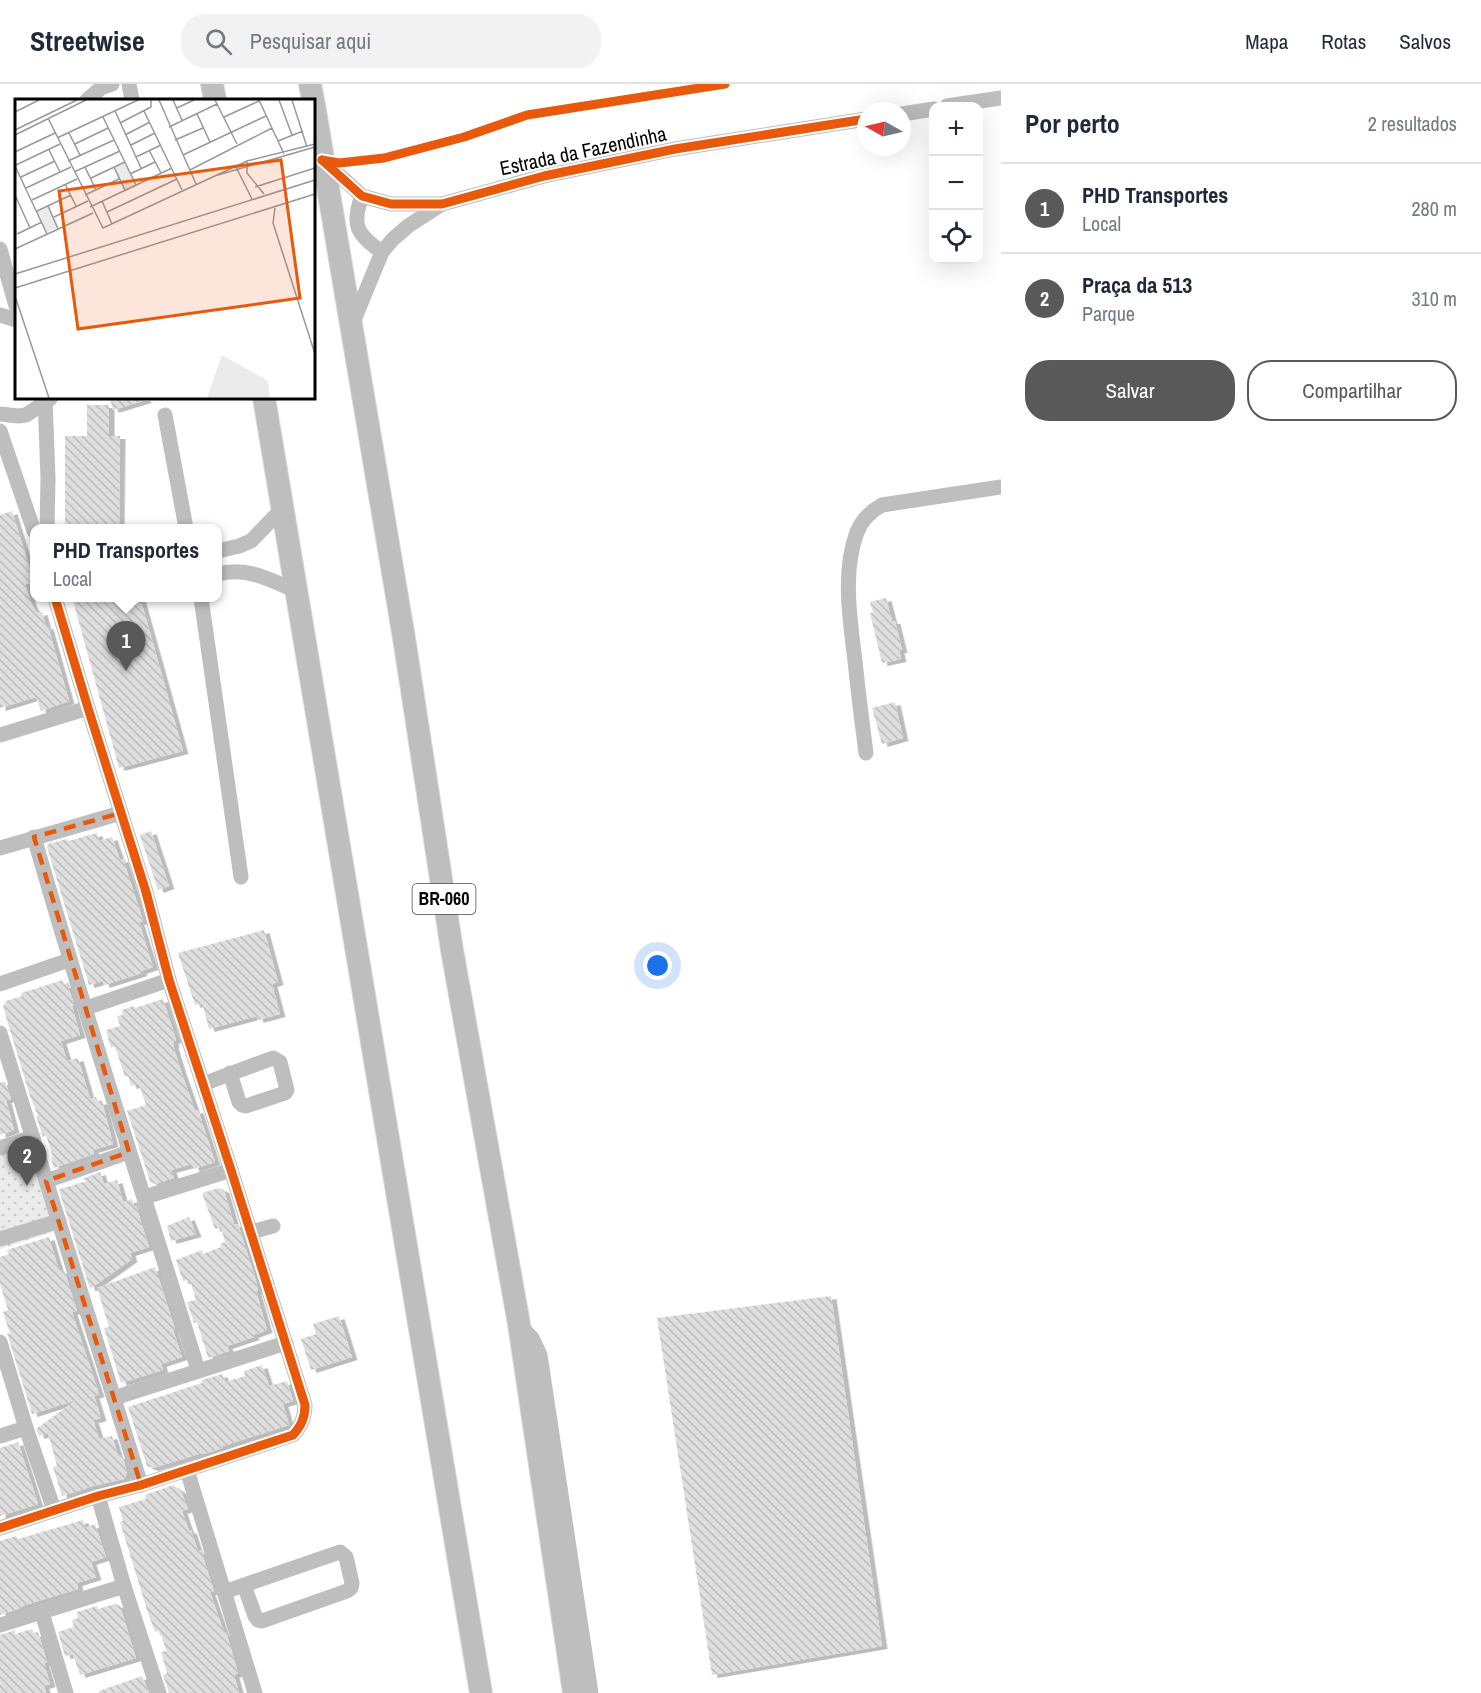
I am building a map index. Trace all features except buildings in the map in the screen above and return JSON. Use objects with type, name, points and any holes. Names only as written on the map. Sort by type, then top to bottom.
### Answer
[{"type":"highway","points":[[212,84],[215,99]]},
{"type":"highway","name":"BR-060","points":[[310,84],[312,99]]},
{"type":"highway","name":"BR-060","points":[[315,116],[404,638],[452,950],[519,1324],[571,1688]]},
{"type":"highway","points":[[264,399],[481,1693]]},
{"type":"street","points":[[88,99],[101,88],[112,84]]},
{"type":"street","points":[[129,84],[132,99]]},
{"type":"street","points":[[974,102],[1001,98]]},
{"type":"street","points":[[911,113],[929,110]]},
{"type":"street","name":"Estrada da Fazendinha","points":[[322,160],[362,196],[391,204],[442,204],[544,176],[653,154],[857,120]]},
{"type":"street","points":[[362,196],[357,212],[358,229],[366,242],[382,252]]},
{"type":"street","name":"Estrada da Fazendinha","points":[[351,326],[382,252],[408,226],[442,204]]},
{"type":"street","points":[[0,249],[15,302]]},
{"type":"street","points":[[0,315],[15,320]]},
{"type":"street","points":[[0,414],[26,415],[48,399]]},
{"type":"street","points":[[47,524],[48,399]]},
{"type":"street","points":[[165,415],[185,524]]},
{"type":"street","points":[[0,431],[32,524]]},
{"type":"street","points":[[866,753],[849,613],[852,555],[858,531],[872,510],[882,505],[1001,487]]},
{"type":"street","points":[[222,549],[251,541],[282,509]]},
{"type":"street","points":[[222,573],[244,571],[254,573],[296,591]]},
{"type":"street","points":[[0,1528],[293,1436],[301,1426],[305,1415],[305,1405],[169,980],[146,892],[56,602]]},
{"type":"street","points":[[202,602],[241,877]]},
{"type":"street","points":[[0,735],[88,708]]},
{"type":"street","points":[[0,848],[121,813]]},
{"type":"street","points":[[34,837],[69,960],[86,1008],[198,1370]]},
{"type":"street","points":[[0,984],[69,960]]},
{"type":"street","points":[[86,1008],[169,980]]},
{"type":"street","points":[[0,1033],[141,1485]]},
{"type":"street","points":[[203,1084],[230,1073]]},
{"type":"street","points":[[0,1148],[33,1137]]},
{"type":"street","points":[[46,1182],[129,1152]]},
{"type":"street","points":[[145,1197],[231,1170]]},
{"type":"street","points":[[0,1239],[58,1221]]},
{"type":"street","points":[[251,1232],[273,1226]]},
{"type":"street","points":[[519,1324],[532,1338],[540,1355],[591,1693]]},
{"type":"street","points":[[0,1342],[54,1510]]},
{"type":"street","points":[[114,1398],[286,1343]]},
{"type":"street","points":[[0,1436],[26,1428]]},
{"type":"street","points":[[187,1470],[255,1693]]},
{"type":"street","points":[[98,1496],[159,1693]]},
{"type":"street","points":[[224,1592],[244,1585],[340,1552],[345,1557],[352,1583],[347,1591],[262,1621],[255,1616],[244,1585]]},
{"type":"street","points":[[0,1625],[124,1586]]},
{"type":"street","points":[[42,1613],[66,1693]]},
{"type":"highlighted area","points":[[121,813],[169,980],[305,1405],[301,1426],[293,1435],[141,1485],[46,1181],[129,1152],[34,837]]},
{"type":"shaded area","points":[[38,1132],[66,1228],[0,1249],[0,1144]]},
{"type":"cycle path","points":[[322,160],[339,163],[384,158],[464,137],[527,115],[725,84]]},
{"type":"cycle path","points":[[322,160],[362,196],[391,204],[442,204],[544,176],[675,149],[857,120]]},
{"type":"cycle path","points":[[0,1528],[293,1435],[302,1422],[305,1410],[231,1170],[169,980],[146,892],[56,602]]},
{"type":"place","name":"PHD Transportes","points":[[126,671]]},
{"type":"place","name":"Praça da 513","points":[[27,1186]]}]
